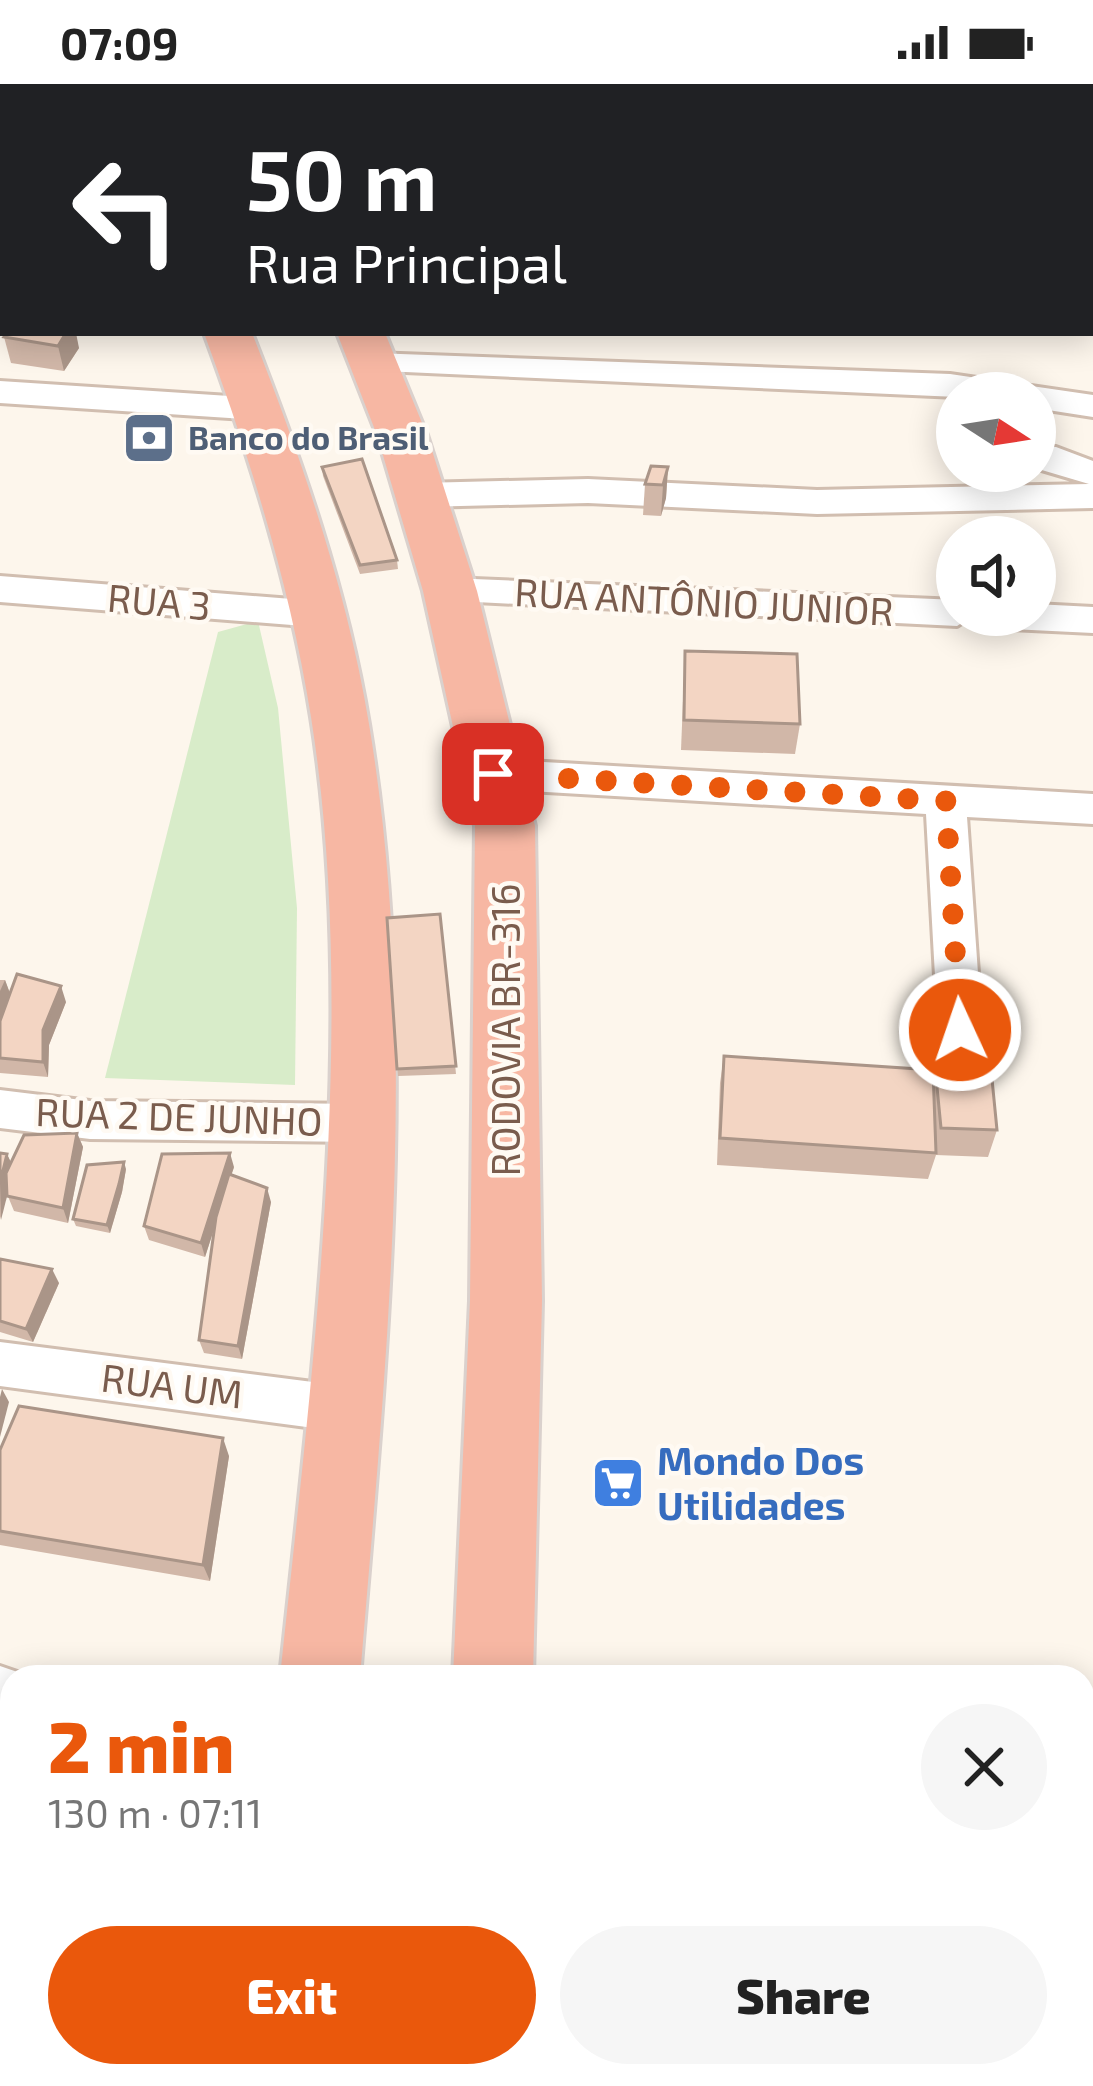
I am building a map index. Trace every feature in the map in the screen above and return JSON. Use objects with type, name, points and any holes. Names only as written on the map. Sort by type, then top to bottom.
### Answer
[{"type":"highway","points":[[229,336],[258,409],[317,614],[355,850],[359,1123],[344,1409],[321,1665]]},
{"type":"highway","name":"RODOVIA BR-316","points":[[367,348],[450,590],[505,826],[506,1253],[493,1665]]},
{"type":"street","points":[[367,348],[936,384]]},
{"type":"street","points":[[0,392],[258,409]]},
{"type":"street","points":[[1056,400],[1093,406]]},
{"type":"street","points":[[1056,458],[1093,474]]},
{"type":"street","points":[[421,495],[588,491],[817,502],[1093,496]]},
{"type":"street","name":"RUA 3","points":[[0,589],[317,614]]},
{"type":"street","name":"RUA ANTÔNIO JUNIOR","points":[[450,590],[936,613]]},
{"type":"street","points":[[1056,618],[1093,620]]},
{"type":"street","points":[[493,774],[1093,809]]},
{"type":"street","points":[[946,801],[960,1030]]},
{"type":"street","name":"RUA 2 DE JUNHO","points":[[0,1108],[90,1120],[359,1123]]},
{"type":"street","name":"RUA UM","points":[[0,1364],[344,1409]]},
{"type":"green space","points":[[258,621],[278,708],[297,908],[295,1085],[105,1078],[218,632]]},
{"type":"building","points":[[5,336],[64,336],[58,346]]},
{"type":"building","points":[[362,459],[397,560],[360,565],[322,467]]},
{"type":"building","points":[[651,466],[668,467],[663,485],[645,484]]},
{"type":"building","points":[[685,651],[797,654],[800,724],[684,720]]},
{"type":"building","points":[[440,914],[456,1066],[397,1069],[387,918]]},
{"type":"building","points":[[17,974],[61,986],[43,1030],[43,1062],[0,1058],[0,1021]]},
{"type":"building","points":[[724,1056],[933,1070],[936,1153],[720,1138]]},
{"type":"building","points":[[936,1077],[992,1079],[997,1130],[941,1128]]},
{"type":"building","points":[[77,1133],[63,1208],[7,1196],[6,1173],[24,1135]]},
{"type":"building","points":[[0,1153],[7,1154],[0,1183]]},
{"type":"building","points":[[230,1153],[201,1243],[144,1226],[162,1154]]},
{"type":"building","points":[[124,1162],[107,1225],[73,1219],[87,1165]]},
{"type":"building","points":[[229,1174],[267,1188],[238,1346],[199,1340],[216,1217]]},
{"type":"building","points":[[0,1259],[52,1269],[26,1329],[0,1321]]},
{"type":"building","points":[[19,1406],[223,1438],[203,1565],[0,1531],[0,1450]]},
{"type":"place","name":"Banco do Brasil","points":[[149,438]]},
{"type":"place","name":"Mondo Dos Utilidades","points":[[618,1483]]},
{"type":"route","points":[[493,774],[946,801],[960,1030]]}]
